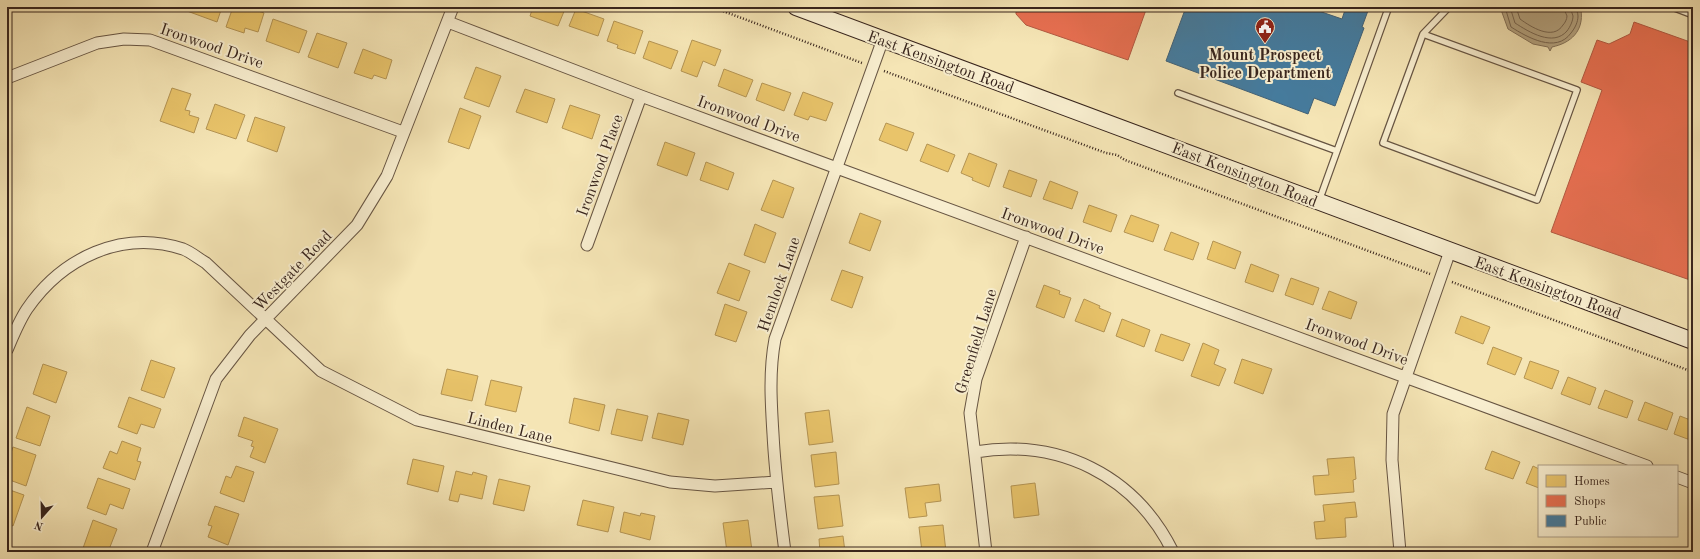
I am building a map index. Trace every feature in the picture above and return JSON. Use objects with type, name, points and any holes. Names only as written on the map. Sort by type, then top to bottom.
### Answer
[{"type":"main road","name":"East Kensington Road","points":[[796,7],[1693,341]]},
{"type":"street","name":"Westgate Road","points":[[152,552],[216,380],[228,362],[250,335],[357,225],[376,197],[387,176],[453,7]]},
{"type":"street","name":"Ironwood Drive","points":[[448,22],[641,96],[1406,376],[1644,465]]},
{"type":"street","name":"Hemlock Lane","points":[[785,552],[776,482],[770,399],[770,370],[774,345],[836,167],[884,39]]},
{"type":"street","name":"Ironwood Drive","points":[[7,78],[97,43],[124,40],[150,40],[403,132]]},
{"type":"street","name":"Ironwood Place","points":[[587,245],[641,96]]},
{"type":"street","name":"Greenfield Lane","points":[[986,552],[970,413],[976,379],[1026,237]]},
{"type":"street","name":"Linden Lane","points":[[7,350],[27,309],[54,277],[74,262],[96,251],[116,245],[140,242],[162,244],[184,250],[206,263],[320,371],[417,420],[670,482],[715,486],[776,482]]},
{"type":"street","points":[[1400,552],[1391,437],[1393,414],[1450,251]]},
{"type":"street","points":[[975,452],[997,448],[1023,449],[1058,455],[1082,462],[1121,486],[1137,500],[1153,518],[1173,552]]},
{"type":"street","points":[[1678,477],[1693,483]]},
{"type":"lane","points":[[1319,202],[1390,8],[1382,7]]},
{"type":"lane","points":[[1424,34],[1577,90],[1537,200],[1383,143],[1424,34],[1449,7]]},
{"type":"lane","points":[[1672,7],[1693,15]]},
{"type":"lane","points":[[1178,93],[1337,151]]},
{"type":"path","points":[[712,7],[1106,153],[1117,155],[1125,160],[1693,372]]},
{"type":"water","points":[[1500,7],[1577,7],[1581,10],[1580,24],[1575,35],[1565,42],[1552,47],[1550,51],[1548,47],[1533,44],[1508,29]]},
{"type":"building: Homes","points":[[188,7],[222,7],[217,22],[187,11]]},
{"type":"building: Homes","points":[[233,7],[246,7],[264,13],[258,32],[245,28],[244,33],[226,27]]},
{"type":"building: Homes","points":[[533,7],[559,7],[565,9],[558,26],[530,16]]},
{"type":"building: Homes","points":[[576,9],[604,19],[598,36],[569,26]]},
{"type":"building: Homes","points":[[273,19],[307,31],[299,53],[266,41]]},
{"type":"building: Homes","points":[[614,21],[643,31],[635,54],[617,48],[618,45],[607,41]]},
{"type":"building: Homes","points":[[317,33],[347,43],[338,68],[308,57]]},
{"type":"building: Homes","points":[[692,40],[721,50],[715,66],[703,61],[697,77],[681,71]]},
{"type":"building: Homes","points":[[649,41],[678,51],[671,69],[643,58]]},
{"type":"building: Homes","points":[[363,49],[392,60],[386,79],[374,75],[372,79],[354,73]]},
{"type":"building: Homes","points":[[476,67],[501,76],[489,107],[464,98]]},
{"type":"building: Homes","points":[[724,69],[753,80],[746,97],[718,86]]},
{"type":"building: Homes","points":[[762,83],[791,93],[784,111],[756,100]]},
{"type":"building: Homes","points":[[172,88],[191,94],[185,110],[190,111],[189,115],[199,118],[194,133],[160,121]]},
{"type":"building: Homes","points":[[525,89],[555,99],[547,123],[516,112]]},
{"type":"building: Homes","points":[[803,92],[833,103],[826,121],[810,116],[808,120],[794,115]]},
{"type":"building: Homes","points":[[215,104],[245,115],[236,139],[206,129]]},
{"type":"building: Homes","points":[[570,105],[600,115],[592,139],[562,128]]},
{"type":"building: Homes","points":[[460,108],[481,116],[469,149],[448,142]]},
{"type":"building: Homes","points":[[255,117],[285,127],[277,152],[247,141]]},
{"type":"building: Homes","points":[[886,123],[914,133],[907,151],[879,140]]},
{"type":"building: Homes","points":[[665,142],[695,153],[687,176],[657,165]]},
{"type":"building: Homes","points":[[927,144],[955,155],[948,172],[920,161]]},
{"type":"building: Homes","points":[[969,153],[997,164],[989,187],[972,180],[973,178],[961,173]]},
{"type":"building: Homes","points":[[706,162],[734,173],[728,190],[700,180]]},
{"type":"building: Homes","points":[[1009,170],[1037,180],[1031,197],[1003,187]]},
{"type":"building: Homes","points":[[773,180],[794,188],[783,218],[761,210]]},
{"type":"building: Homes","points":[[1050,181],[1078,192],[1072,209],[1043,199]]},
{"type":"building: Homes","points":[[1089,205],[1117,215],[1111,232],[1083,222]]},
{"type":"building: Homes","points":[[860,213],[881,221],[870,251],[849,243]]},
{"type":"building: Homes","points":[[1131,215],[1159,225],[1153,242],[1124,232]]},
{"type":"building: Homes","points":[[755,224],[776,233],[765,263],[744,255]]},
{"type":"building: Homes","points":[[1171,232],[1199,243],[1193,260],[1164,250]]},
{"type":"building: Homes","points":[[1213,241],[1241,252],[1235,269],[1207,259]]},
{"type":"building: Homes","points":[[729,263],[750,271],[739,301],[717,293]]},
{"type":"building: Homes","points":[[1251,264],[1279,275],[1273,292],[1245,282]]},
{"type":"building: Homes","points":[[842,270],[863,277],[852,308],[831,300]]},
{"type":"building: Homes","points":[[1291,278],[1319,288],[1313,305],[1285,295]]},
{"type":"building: Homes","points":[[1044,285],[1060,291],[1059,294],[1071,298],[1064,318],[1036,307]]},
{"type":"building: Homes","points":[[1329,291],[1357,302],[1351,319],[1322,309]]},
{"type":"building: Homes","points":[[1084,299],[1111,313],[1104,332],[1075,321]]},
{"type":"building: Homes","points":[[725,304],[747,312],[736,342],[715,335]]},
{"type":"building: Homes","points":[[1461,316],[1490,327],[1483,344],[1455,333]]},
{"type":"building: Homes","points":[[1122,319],[1150,330],[1144,347],[1116,336]]},
{"type":"building: Homes","points":[[1161,334],[1190,344],[1183,361],[1155,351]]},
{"type":"building: Homes","points":[[1203,343],[1219,350],[1214,364],[1226,369],[1219,386],[1191,376]]},
{"type":"building: Homes","points":[[1493,347],[1522,358],[1515,375],[1487,364]]},
{"type":"building: Homes","points":[[1242,359],[1272,369],[1263,394],[1234,383]]},
{"type":"building: Homes","points":[[151,360],[175,368],[164,398],[141,390]]},
{"type":"building: Homes","points":[[1530,361],[1559,371],[1552,389],[1524,378]]},
{"type":"building: Homes","points":[[43,364],[67,372],[56,403],[33,394]]},
{"type":"building: Homes","points":[[447,369],[478,376],[472,401],[441,394]]},
{"type":"building: Homes","points":[[1568,377],[1596,388],[1590,405],[1561,394]]},
{"type":"building: Homes","points":[[491,380],[522,387],[516,412],[485,405]]},
{"type":"building: Homes","points":[[1605,390],[1633,401],[1627,418],[1598,408]]},
{"type":"building: Homes","points":[[129,397],[161,409],[154,428],[141,424],[137,434],[118,427]]},
{"type":"building: Homes","points":[[574,398],[605,405],[599,431],[569,423]]},
{"type":"building: Homes","points":[[1645,402],[1673,413],[1667,430],[1638,420]]},
{"type":"building: Homes","points":[[27,407],[50,416],[40,446],[16,438]]},
{"type":"building: Homes","points":[[617,409],[648,416],[642,441],[611,434]]},
{"type":"building: Homes","points":[[829,410],[833,442],[809,445],[805,413]]},
{"type":"building: Homes","points":[[658,413],[689,420],[683,445],[652,438]]},
{"type":"building: Homes","points":[[1680,416],[1693,421],[1693,441],[1674,434]]},
{"type":"building: Homes","points":[[244,417],[278,429],[265,463],[250,457],[254,447],[251,446],[253,441],[238,436]]},
{"type":"building: Homes","points":[[122,441],[141,448],[137,461],[141,462],[135,480],[103,468],[110,451],[117,454]]},
{"type":"building: Homes","points":[[13,447],[36,455],[26,486],[7,479],[7,464]]},
{"type":"building: Homes","points":[[1492,451],[1520,462],[1513,479],[1485,469]]},
{"type":"building: Homes","points":[[836,452],[839,484],[815,487],[811,455]]},
{"type":"building: Homes","points":[[1354,457],[1356,479],[1353,480],[1354,492],[1315,495],[1313,476],[1329,475],[1327,459]]},
{"type":"building: Homes","points":[[413,459],[444,466],[438,492],[407,484]]},
{"type":"building: Homes","points":[[236,466],[254,472],[244,502],[220,493],[226,476],[231,478]]},
{"type":"building: Homes","points":[[1533,466],[1538,468],[1538,488],[1526,483]]},
{"type":"building: Homes","points":[[456,471],[472,475],[473,472],[487,476],[482,499],[460,494],[458,502],[449,500]]},
{"type":"building: Homes","points":[[98,478],[130,489],[123,509],[110,504],[106,515],[87,508]]},
{"type":"building: Homes","points":[[499,479],[530,486],[524,511],[493,504]]},
{"type":"building: Homes","points":[[1035,483],[1039,515],[1014,518],[1011,486]]},
{"type":"building: Homes","points":[[939,484],[941,501],[925,503],[927,516],[909,518],[905,488]]},
{"type":"building: Homes","points":[[7,489],[24,495],[13,526],[7,523]]},
{"type":"building: Homes","points":[[839,495],[843,526],[818,529],[814,497]]},
{"type":"building: Homes","points":[[583,500],[614,507],[608,532],[577,525]]},
{"type":"building: Homes","points":[[1355,502],[1357,517],[1345,518],[1346,537],[1316,539],[1314,522],[1325,521],[1323,505]]},
{"type":"building: Homes","points":[[215,506],[239,514],[228,545],[208,537],[212,526],[208,525]]},
{"type":"building: Homes","points":[[624,512],[640,516],[641,513],[655,516],[650,540],[620,532]]},
{"type":"building: Homes","points":[[93,520],[117,529],[108,552],[82,551]]},
{"type":"building: Homes","points":[[748,520],[752,551],[727,552],[723,523]]},
{"type":"building: Homes","points":[[943,525],[946,552],[922,552],[919,527]]},
{"type":"building: Homes","points":[[843,536],[845,552],[820,552],[819,539]]},
{"type":"building: Homes","points":[[1359,548],[1360,552],[1328,552],[1328,551]]},
{"type":"building: Shops","points":[[1016,7],[1147,7],[1128,60],[1026,25],[1016,14]]},
{"type":"building: Shops","points":[[1634,22],[1693,43],[1693,281],[1551,232],[1602,90],[1581,82],[1597,40],[1609,44],[1630,34]]},
{"type":"building: Public","name":"Mount Prospect Police Department","points":[[1186,7],[1307,7],[1342,19],[1346,7],[1369,8],[1362,27],[1364,28],[1335,106],[1314,98],[1308,114],[1166,61]]},
{"type":"place","name":"Mount Prospect Police Department","points":[[1265,44]]}]
